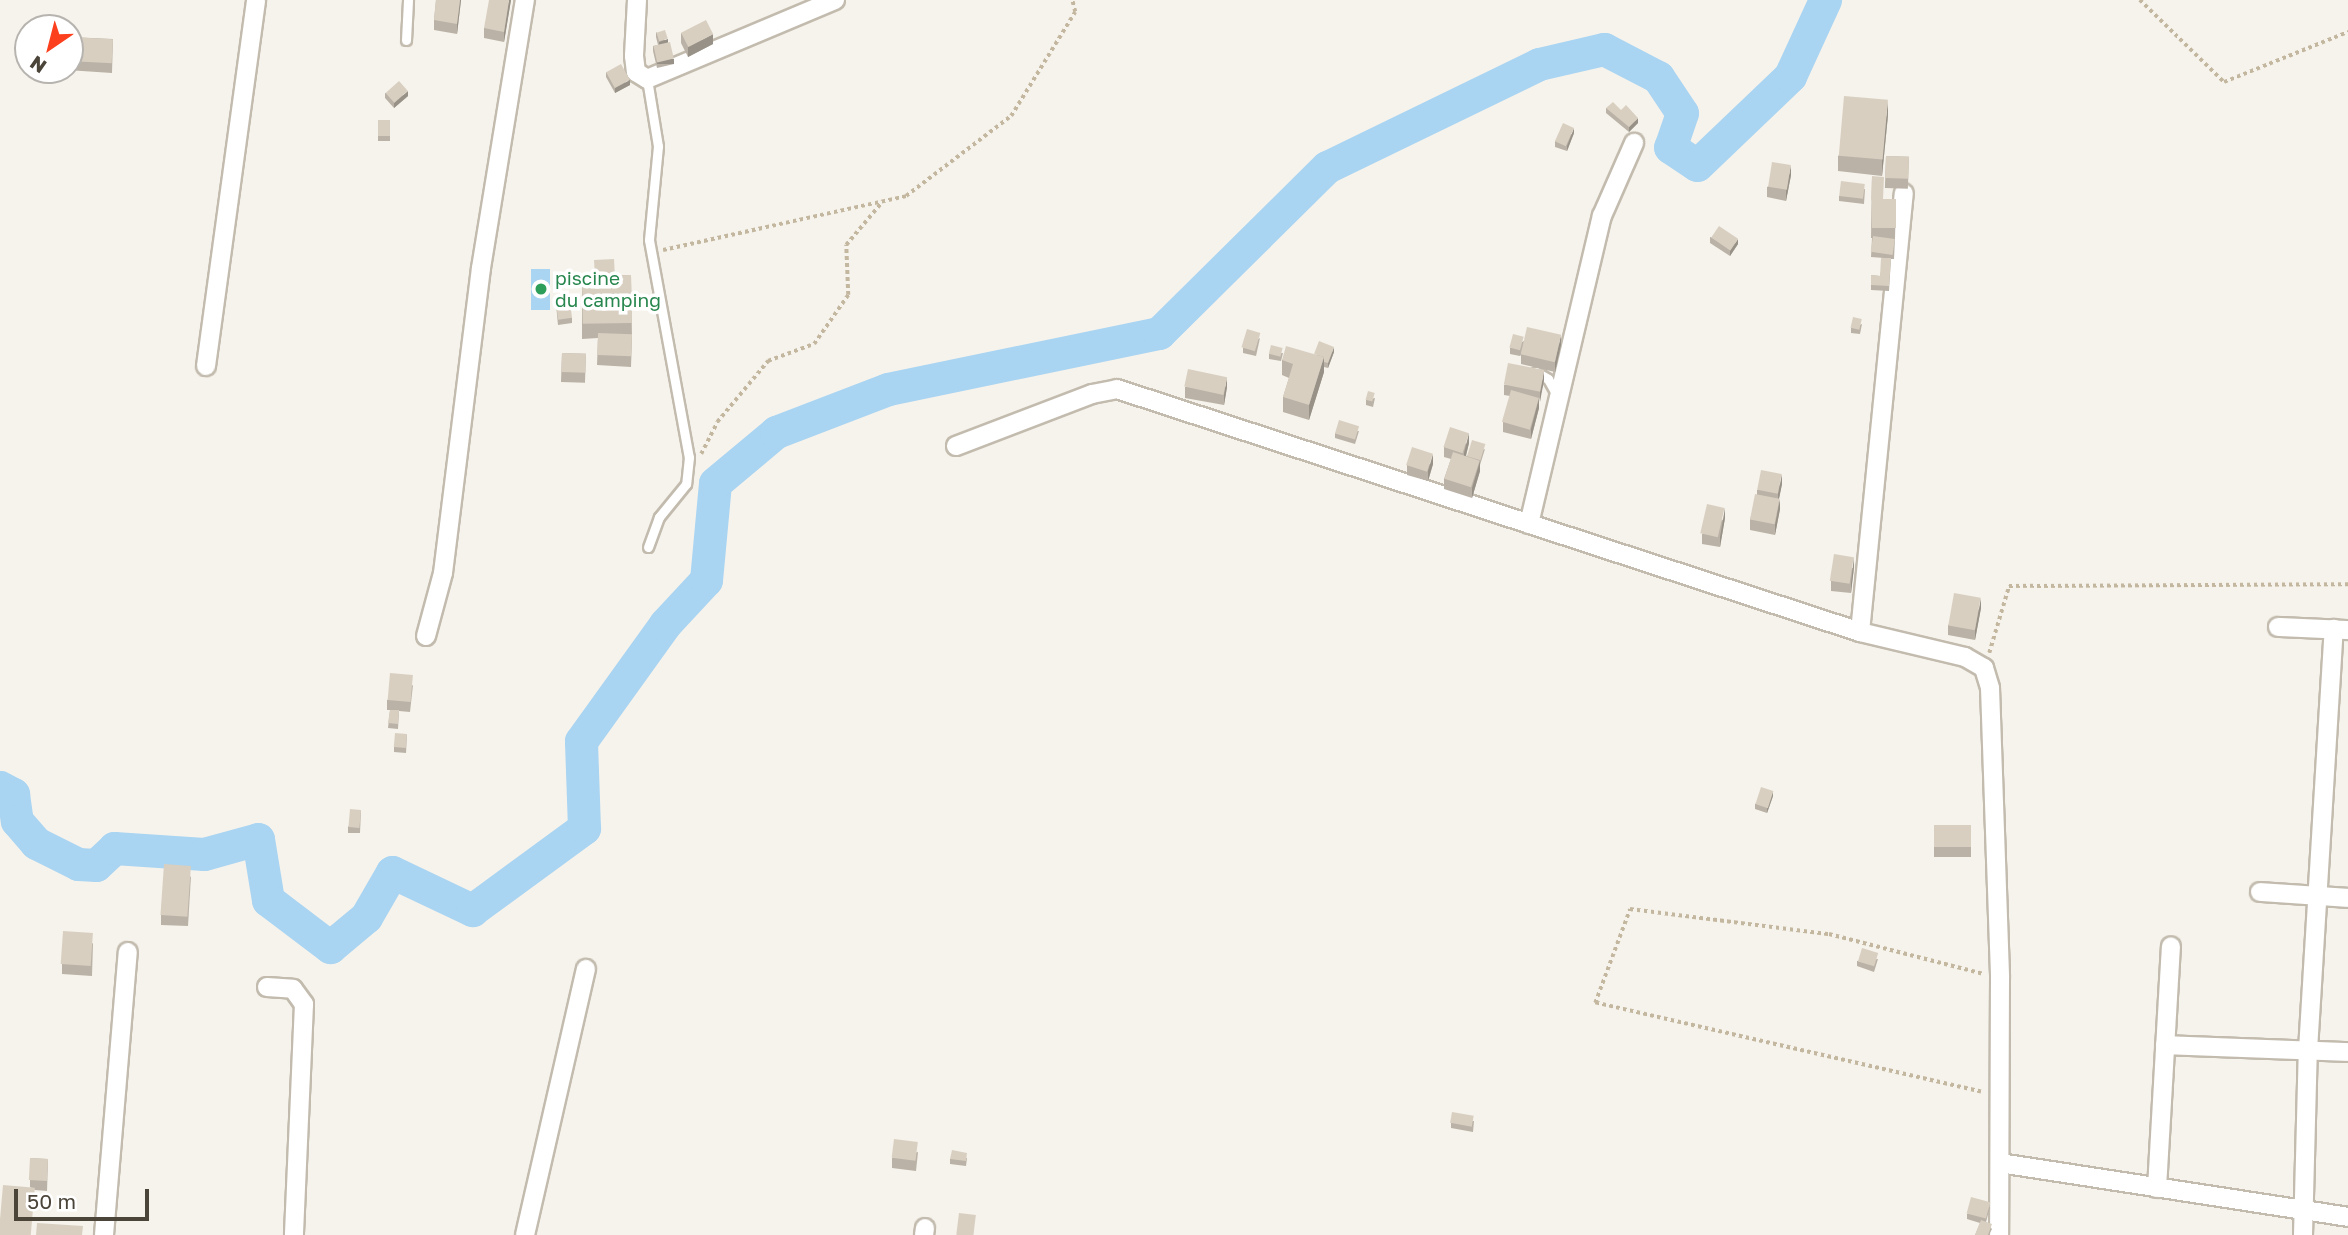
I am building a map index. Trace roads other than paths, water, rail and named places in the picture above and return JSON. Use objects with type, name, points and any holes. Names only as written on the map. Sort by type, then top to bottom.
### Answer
[{"type":"street","points":[[206,366],[256,0]]},
{"type":"street","points":[[426,636],[443,573],[481,268],[525,0]]},
{"type":"street","points":[[637,0],[634,56],[636,72],[647,79],[835,0]]},
{"type":"street","points":[[1529,524],[1561,401],[1602,216],[1634,143]]},
{"type":"street","points":[[1860,632],[1904,192]]},
{"type":"street","points":[[957,446],[1092,394],[1117,389],[1860,632],[1965,657],[1984,668],[1990,688],[2000,978],[1999,1235]]},
{"type":"street","points":[[2278,627],[2341,629],[2317,896],[2308,1050],[2303,1235]]},
{"type":"street","points":[[2260,892],[2348,898]]},
{"type":"street","points":[[2157,1188],[2171,946]]},
{"type":"street","points":[[104,1235],[128,952]]},
{"type":"street","points":[[525,1235],[586,970]]},
{"type":"street","points":[[267,987],[293,989],[304,1004],[294,1235]]},
{"type":"street","points":[[2165,1045],[2348,1052]]},
{"type":"street","points":[[2000,1163],[2348,1217]]},
{"type":"lane","points":[[406,40],[408,0]]},
{"type":"lane","points":[[647,79],[658,146],[652,253],[690,457],[685,484],[659,517],[648,547]]},
{"type":"lane","points":[[1528,370],[1548,379],[1561,401]]},
{"type":"water","name":"piscine du camping","points":[[531,269],[550,269],[550,310],[531,310]]},
{"type":"waterway","points":[[0,787],[13,794],[17,821],[36,843],[78,864],[96,865],[114,848],[204,854],[258,839],[268,900],[330,947],[366,917],[392,872],[472,910],[584,828],[581,741],[665,624],[706,580],[715,483],[776,432],[888,389],[1159,333],[1327,167],[1539,64],[1604,49],[1658,77],[1682,113],[1670,147],[1697,165],[1790,76],[1825,0]]},
{"type":"place","name":"piscine du camping","points":[[541,289]]}]
